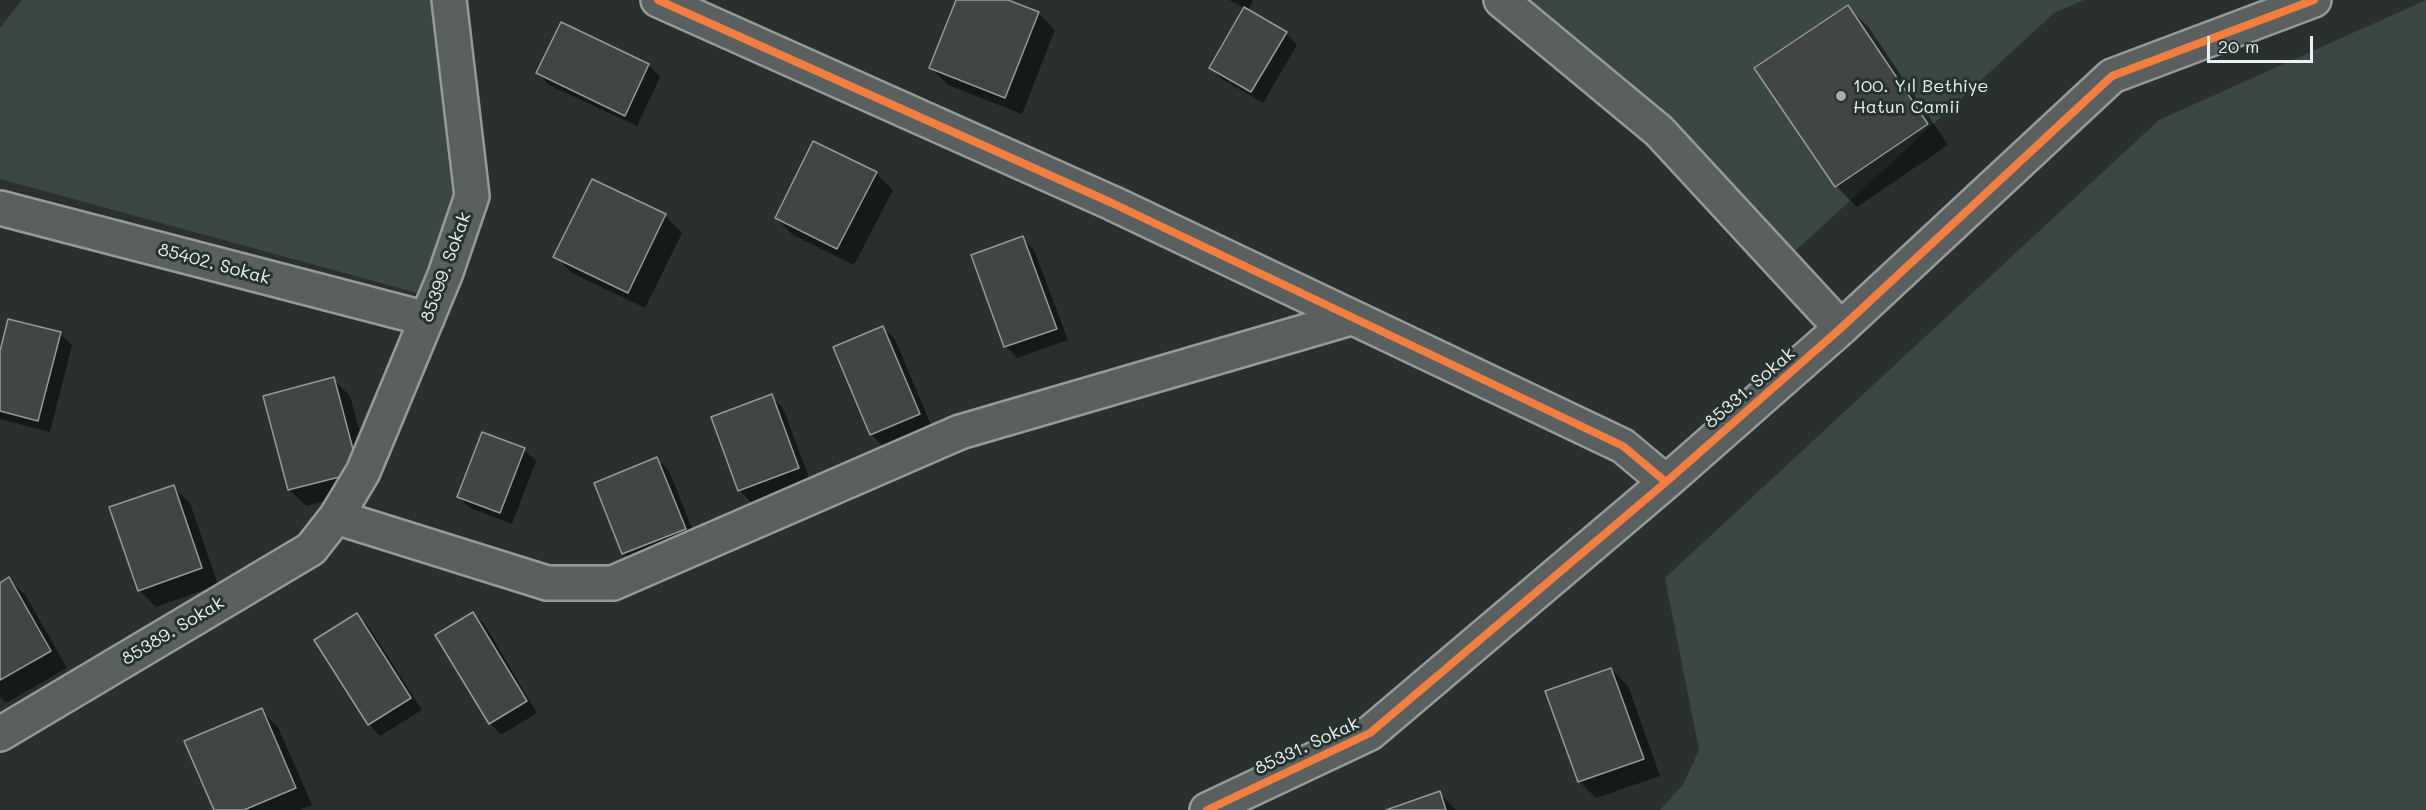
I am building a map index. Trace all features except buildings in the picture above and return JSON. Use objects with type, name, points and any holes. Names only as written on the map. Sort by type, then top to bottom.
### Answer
[{"type":"street","name":"85399. Sokak","points":[[336,517],[363,472],[427,319],[472,196],[449,0]]},
{"type":"street","points":[[658,0],[1112,203],[1623,447],[1666,482]]},
{"type":"street","points":[[1502,0],[1659,131],[1841,328]]},
{"type":"street","name":"85331. Sokak","points":[[1207,810],[1371,734],[1666,482],[1841,328],[2112,76],[2314,0]]},
{"type":"street","name":"85402. Sokak","points":[[0,208],[427,319]]},
{"type":"street","points":[[336,517],[547,583],[613,583],[960,432],[1351,318]]},
{"type":"street","name":"85389. Sokak","points":[[0,734],[311,549],[336,517]]},
{"type":"shaded area","points":[[22,0],[435,0],[462,202],[421,294],[0,179],[0,28]]},
{"type":"shaded area","points":[[1525,0],[2084,0],[2054,13],[1791,255],[1635,87]]},
{"type":"shaded area","points":[[2426,0],[2426,810],[1660,810],[1683,785],[1699,750],[1665,578],[2159,120]]},
{"type":"cycle path","points":[[658,0],[1112,203],[1623,446],[1666,482]]},
{"type":"cycle path","points":[[1207,810],[1370,733],[1666,482],[1841,328],[2112,76],[2314,0]]},
{"type":"place","name":"100. Yıl Bethiye Hatun Camii","points":[[1841,96]]}]
